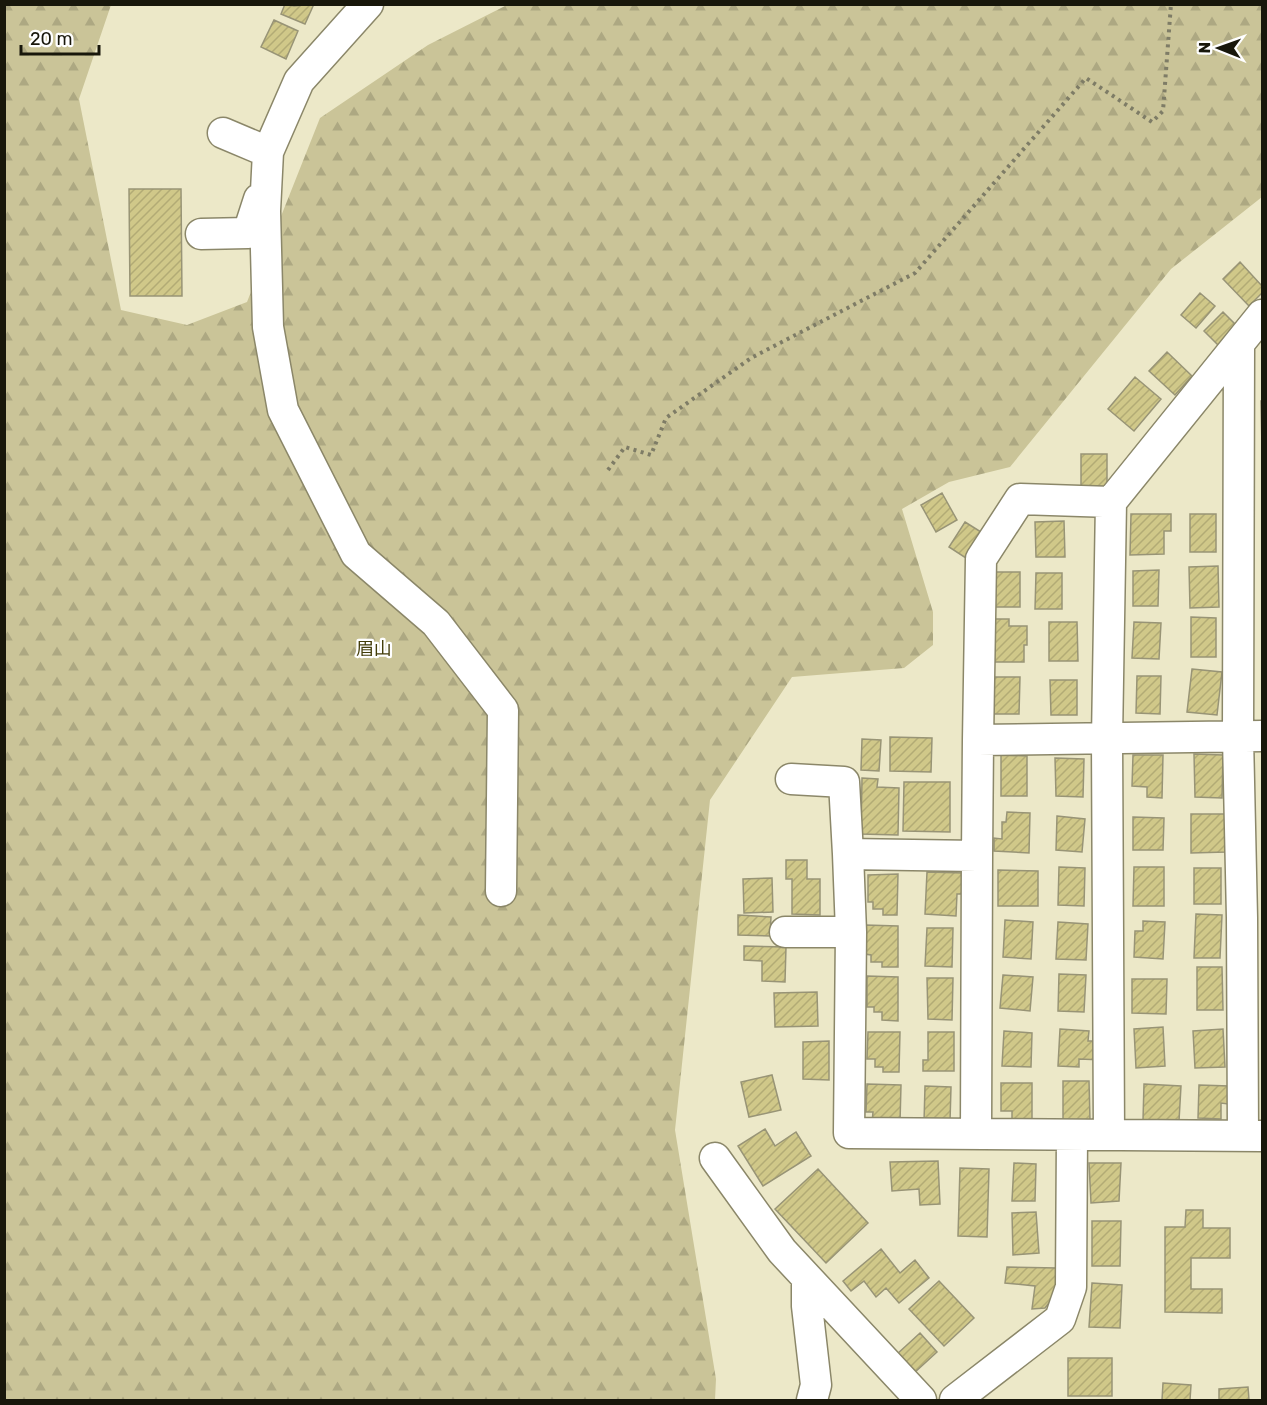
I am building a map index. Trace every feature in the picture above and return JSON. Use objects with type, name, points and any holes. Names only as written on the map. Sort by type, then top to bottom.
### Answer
[{"type":"street","points":[[201,234],[248,233],[267,164],[299,81],[368,4]]},
{"type":"street","points":[[223,133],[267,164]]},
{"type":"street","points":[[267,164],[265,211],[267,327],[283,410],[356,554],[436,623],[503,710],[501,891]]},
{"type":"street","points":[[1109,1135],[1107,738],[1111,502],[1263,315]]},
{"type":"street","points":[[791,779],[844,782],[850,932],[849,1133],[1253,1136],[1242,918],[1250,737],[1239,345]]},
{"type":"street","points":[[975,1134],[981,559],[1020,499],[1111,502]]},
{"type":"street","points":[[978,740],[1250,737]]},
{"type":"street","points":[[848,854],[977,856]]},
{"type":"street","points":[[784,932],[850,932]]},
{"type":"street","points":[[955,1401],[1060,1318],[1071,1287],[1072,1135]]},
{"type":"street","points":[[716,1158],[782,1251],[921,1401]]},
{"type":"street","points":[[807,1278],[807,1306],[816,1385],[812,1401]]},
{"type":"path","points":[[608,470],[625,447],[651,455],[666,418],[751,358],[915,273],[1086,78],[1152,122],[1163,111],[1171,4]]},
{"type":"green space","name":"眉山","points":[[5,5],[111,5],[79,99],[121,310],[187,325],[247,302],[320,118],[428,45],[507,5],[1262,5],[1262,197],[1171,269],[1010,467],[949,482],[902,509],[933,612],[933,645],[904,668],[792,677],[710,800],[675,1130],[716,1379],[715,1400],[5,1400]]},
{"type":"building","points":[[285,4],[294,6],[314,4],[305,24],[281,14]]},
{"type":"building","points":[[274,20],[298,31],[286,59],[261,47]]},
{"type":"building","points":[[129,189],[181,189],[182,296],[130,296]]},
{"type":"building","points":[[1240,262],[1262,286],[1262,293],[1249,306],[1223,279]]},
{"type":"building","points":[[1200,293],[1215,306],[1196,328],[1181,315]]},
{"type":"building","points":[[1223,312],[1238,327],[1219,346],[1204,331]]},
{"type":"building","points":[[1167,352],[1192,376],[1175,395],[1149,371]]},
{"type":"building","points":[[1135,377],[1161,399],[1134,431],[1108,409]]},
{"type":"building","points":[[1261,401],[1262,401],[1262,448]]},
{"type":"building","points":[[1081,454],[1107,454],[1107,492],[1081,492]]},
{"type":"building","points":[[942,493],[957,520],[936,532],[921,505]]},
{"type":"building","points":[[1131,514],[1171,514],[1171,531],[1164,531],[1164,554],[1130,555]]},
{"type":"building","points":[[1190,514],[1216,514],[1216,552],[1190,552]]},
{"type":"building","points":[[1064,521],[1065,557],[1036,557],[1035,522]]},
{"type":"building","points":[[965,522],[989,537],[972,562],[949,547]]},
{"type":"building","points":[[1218,566],[1219,607],[1190,608],[1189,567]]},
{"type":"building","points":[[1159,570],[1158,606],[1133,606],[1133,571]]},
{"type":"building","points":[[995,572],[1020,572],[1020,607],[995,607]]},
{"type":"building","points":[[1036,573],[1062,573],[1062,609],[1035,609]]},
{"type":"building","points":[[1191,617],[1216,618],[1216,657],[1191,657]]},
{"type":"building","points":[[987,619],[1009,619],[1009,626],[1027,626],[1024,662],[994,662]]},
{"type":"building","points":[[1049,622],[1077,622],[1078,661],[1049,661]]},
{"type":"building","points":[[1134,622],[1161,623],[1159,659],[1132,658]]},
{"type":"building","points":[[1192,669],[1222,672],[1217,715],[1187,712]]},
{"type":"building","points":[[1137,676],[1161,676],[1160,714],[1136,713]]},
{"type":"building","points":[[994,677],[1020,677],[1019,714],[993,714]]},
{"type":"building","points":[[1050,680],[1077,680],[1077,715],[1051,715]]},
{"type":"building","points":[[890,737],[932,738],[931,772],[890,771]]},
{"type":"building","points":[[862,739],[881,740],[879,771],[861,770]]},
{"type":"building","points":[[1194,754],[1223,755],[1222,798],[1195,797]]},
{"type":"building","points":[[1001,755],[1027,756],[1027,796],[1001,796]]},
{"type":"building","points":[[1133,755],[1163,755],[1162,798],[1147,797],[1147,787],[1132,786]]},
{"type":"building","points":[[1055,758],[1084,759],[1083,797],[1056,796]]},
{"type":"building","points":[[862,778],[878,779],[877,787],[899,788],[898,835],[861,834]]},
{"type":"building","points":[[904,782],[950,782],[950,832],[903,831]]},
{"type":"building","points":[[1007,812],[1030,813],[1029,853],[994,851],[994,838],[1002,839],[1002,822],[1006,822]]},
{"type":"building","points":[[1191,814],[1225,814],[1226,852],[1191,853]]},
{"type":"building","points":[[1057,816],[1085,819],[1082,852],[1056,850]]},
{"type":"building","points":[[1133,817],[1164,818],[1163,850],[1133,850]]},
{"type":"building","points":[[786,860],[807,860],[807,879],[820,879],[820,915],[792,914],[792,879],[786,879]]},
{"type":"building","points":[[1059,867],[1085,868],[1084,906],[1058,905]]},
{"type":"building","points":[[1134,867],[1164,867],[1164,906],[1133,906]]},
{"type":"building","points":[[1194,868],[1221,868],[1221,904],[1194,904]]},
{"type":"building","points":[[998,870],[1038,871],[1038,906],[998,906]]},
{"type":"building","points":[[927,872],[964,873],[963,894],[957,894],[956,916],[925,914]]},
{"type":"building","points":[[898,874],[897,915],[883,915],[883,909],[873,909],[873,902],[868,902],[868,875]]},
{"type":"building","points":[[772,878],[773,912],[744,913],[743,879]]},
{"type":"building","points":[[1196,914],[1222,915],[1220,958],[1194,958]]},
{"type":"building","points":[[738,915],[771,917],[770,936],[738,935]]},
{"type":"building","points":[[1005,920],[1033,922],[1031,959],[1003,957]]},
{"type":"building","points":[[1143,921],[1165,922],[1163,959],[1134,957],[1135,931],[1143,931]]},
{"type":"building","points":[[1058,922],[1088,924],[1086,960],[1056,959]]},
{"type":"building","points":[[865,925],[898,926],[898,967],[882,967],[882,962],[871,962],[871,955],[865,954]]},
{"type":"building","points":[[927,928],[953,928],[952,967],[925,966]]},
{"type":"building","points":[[744,946],[786,947],[785,982],[762,981],[762,961],[744,960]]},
{"type":"building","points":[[1197,967],[1222,967],[1223,1010],[1197,1010]]},
{"type":"building","points":[[1059,974],[1086,975],[1084,1012],[1058,1011]]},
{"type":"building","points":[[1003,975],[1033,977],[1030,1011],[1000,1008]]},
{"type":"building","points":[[867,976],[898,977],[898,1021],[882,1020],[882,1012],[874,1012],[874,1007],[867,1007]]},
{"type":"building","points":[[927,978],[953,978],[952,1020],[928,1019]]},
{"type":"building","points":[[1132,979],[1167,979],[1166,1014],[1132,1013]]},
{"type":"building","points":[[817,992],[818,1026],[775,1027],[774,993]]},
{"type":"building","points":[[1163,1027],[1165,1066],[1136,1068],[1134,1029]]},
{"type":"building","points":[[1060,1029],[1089,1031],[1088,1041],[1104,1041],[1103,1060],[1079,1059],[1079,1067],[1058,1066]]},
{"type":"building","points":[[1223,1029],[1225,1067],[1195,1068],[1193,1031]]},
{"type":"building","points":[[1004,1031],[1032,1033],[1031,1067],[1002,1066]]},
{"type":"building","points":[[868,1032],[900,1032],[899,1072],[883,1072],[883,1067],[875,1067],[875,1059],[867,1059]]},
{"type":"building","points":[[928,1032],[954,1032],[954,1071],[923,1071],[923,1060],[928,1060]]},
{"type":"building","points":[[829,1041],[829,1080],[803,1079],[803,1042]]},
{"type":"building","points":[[772,1075],[781,1110],[749,1117],[741,1082]]},
{"type":"building","points":[[1063,1081],[1089,1081],[1090,1120],[1063,1120]]},
{"type":"building","points":[[1001,1083],[1032,1083],[1032,1122],[1012,1122],[1012,1111],[1001,1111]]},
{"type":"building","points":[[867,1084],[901,1085],[900,1123],[872,1123],[873,1112],[866,1112]]},
{"type":"building","points":[[1144,1084],[1181,1086],[1179,1121],[1143,1120]]},
{"type":"building","points":[[1199,1085],[1229,1086],[1228,1104],[1221,1103],[1221,1119],[1198,1118]]},
{"type":"building","points":[[925,1086],[951,1087],[950,1122],[924,1122]]},
{"type":"building","points":[[765,1129],[775,1146],[796,1132],[811,1156],[763,1186],[738,1146]]},
{"type":"building","points":[[938,1161],[940,1204],[920,1205],[919,1189],[892,1191],[890,1162]]},
{"type":"building","points":[[1014,1163],[1036,1164],[1035,1201],[1012,1201]]},
{"type":"building","points":[[1089,1163],[1121,1163],[1119,1201],[1091,1203]]},
{"type":"building","points":[[960,1168],[989,1169],[987,1237],[958,1236]]},
{"type":"building","points":[[818,1169],[868,1223],[826,1263],[775,1209]]},
{"type":"building","points":[[1186,1210],[1203,1210],[1203,1228],[1230,1228],[1230,1258],[1191,1258],[1191,1289],[1222,1289],[1222,1313],[1165,1312],[1165,1227],[1185,1227]]},
{"type":"building","points":[[1036,1212],[1039,1253],[1013,1255],[1012,1213]]},
{"type":"building","points":[[1092,1221],[1121,1221],[1120,1266],[1092,1266]]},
{"type":"building","points":[[881,1249],[900,1273],[915,1260],[929,1278],[899,1303],[886,1288],[876,1297],[864,1281],[851,1291],[843,1281]]},
{"type":"building","points":[[1007,1267],[1058,1268],[1057,1293],[1045,1308],[1032,1309],[1035,1286],[1005,1283]]},
{"type":"building","points":[[939,1281],[974,1318],[944,1346],[909,1309]]},
{"type":"building","points":[[1092,1283],[1122,1285],[1120,1328],[1089,1327]]},
{"type":"building","points":[[920,1333],[937,1352],[913,1374],[896,1355]]},
{"type":"building","points":[[1068,1358],[1112,1358],[1112,1396],[1068,1396]]},
{"type":"building","points":[[1163,1383],[1191,1385],[1190,1400],[1162,1400]]},
{"type":"building","points":[[1248,1387],[1249,1400],[1219,1400],[1219,1389]]}]
